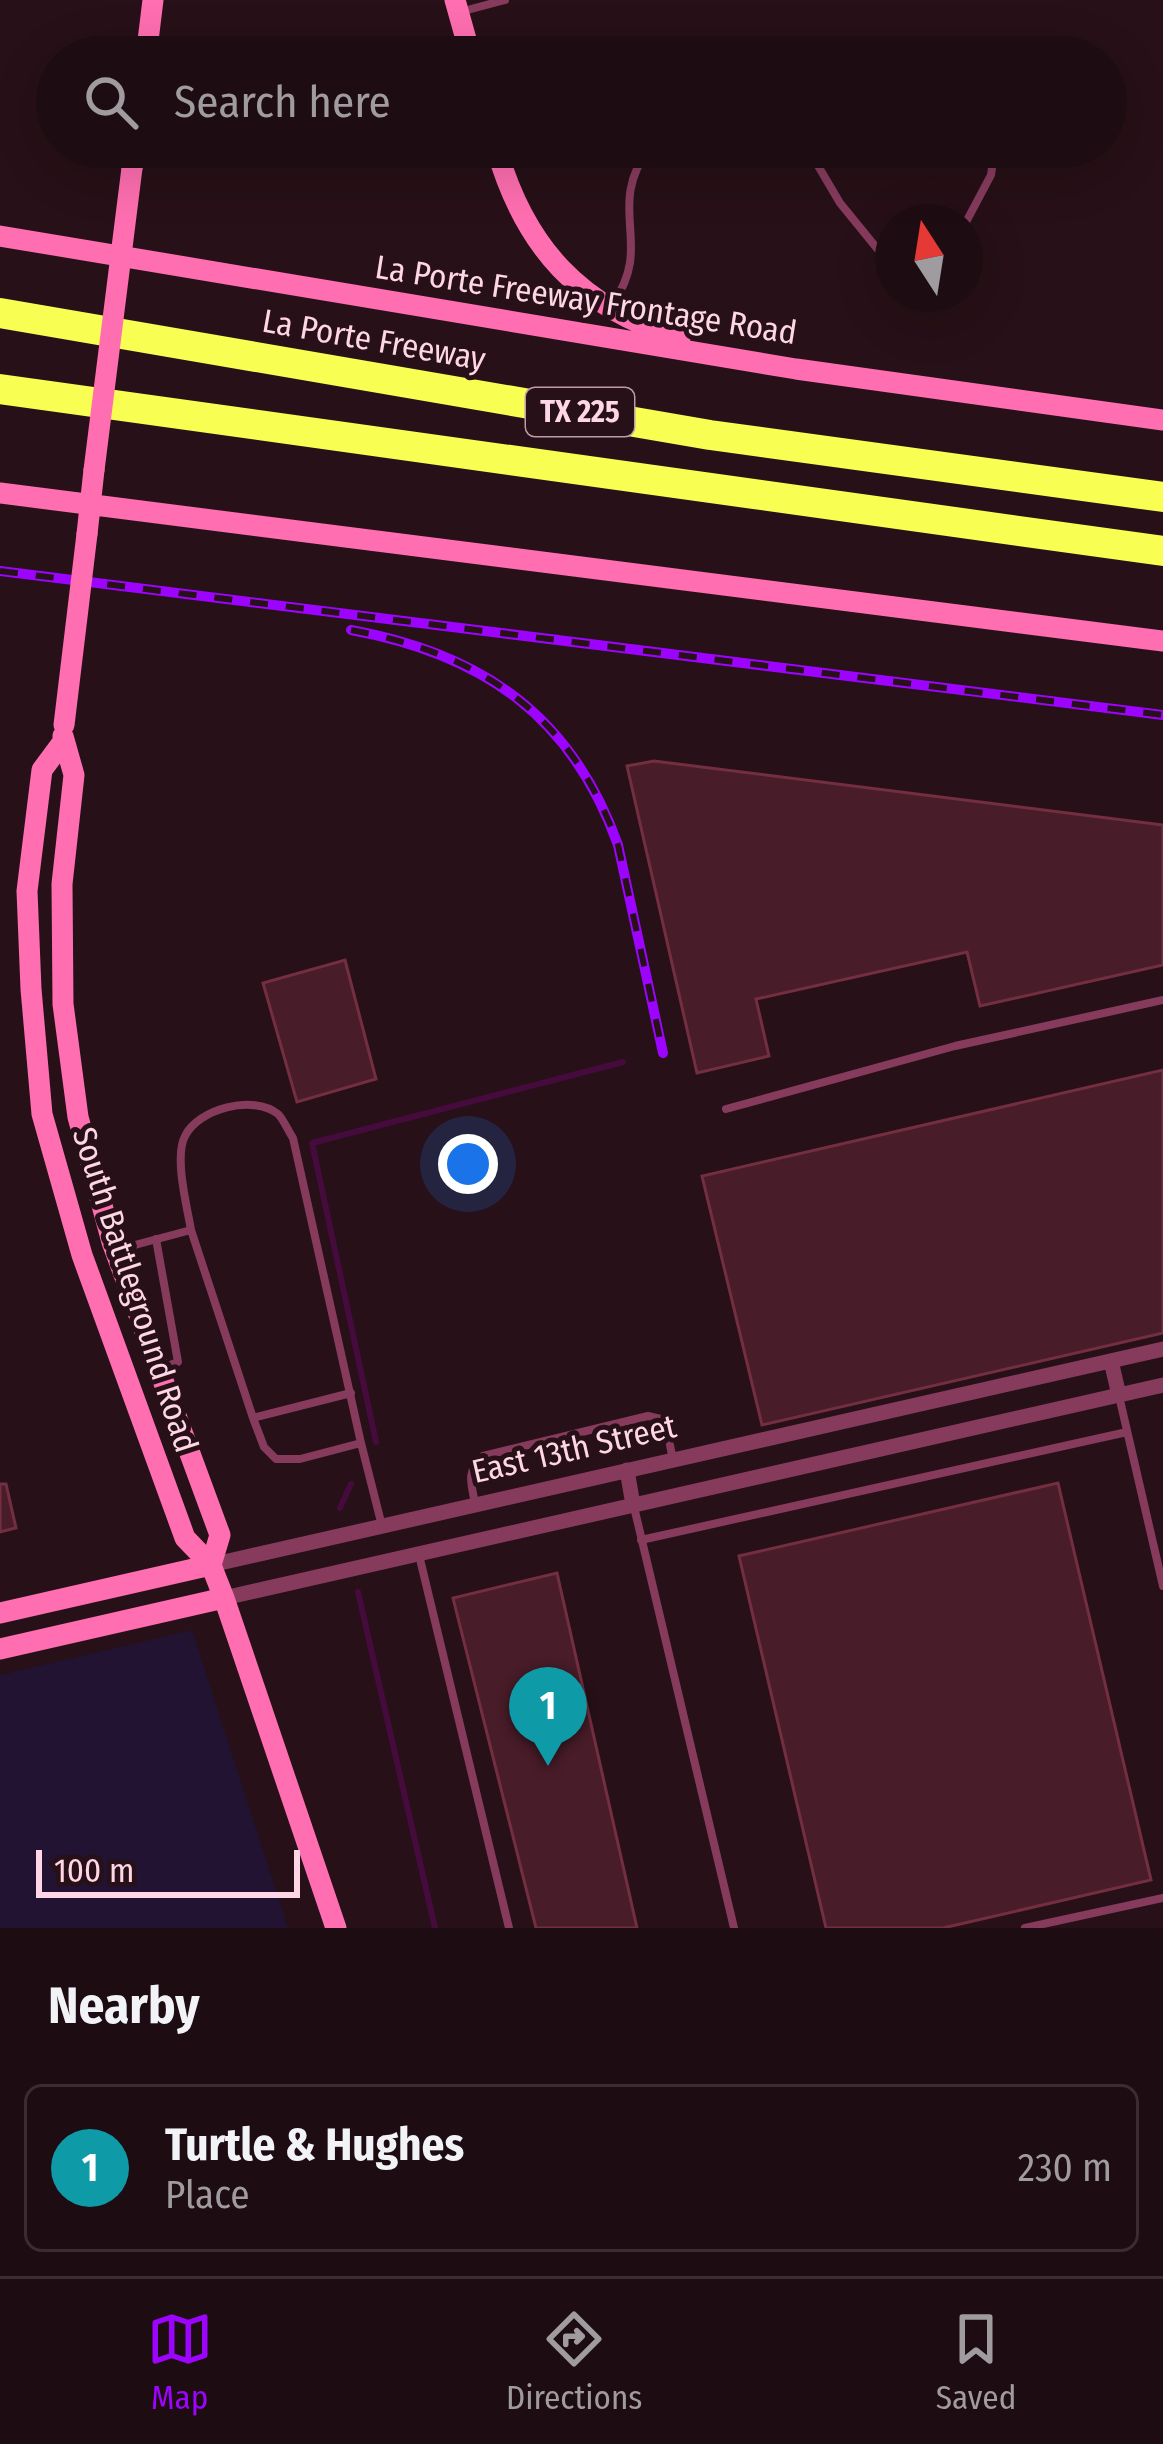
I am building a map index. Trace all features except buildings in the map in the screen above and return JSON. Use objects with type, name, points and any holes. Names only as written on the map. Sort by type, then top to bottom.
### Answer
[{"type":"highway","name":"La Porte Freeway","points":[[0,313],[710,435],[1163,497]]},
{"type":"highway","name":"TX 225","points":[[0,389],[1163,551]]},
{"type":"main road","points":[[149,36],[153,0]]},
{"type":"main road","points":[[457,6],[465,36]]},
{"type":"main road","name":"South Battleground Road","points":[[133,168],[63,734],[74,775],[62,884],[63,1004],[78,1118],[115,1250],[220,1535],[211,1565]]},
{"type":"main road","points":[[504,168],[522,214],[545,251],[579,289],[650,329],[796,369]]},
{"type":"main road","name":"La Porte Freeway Frontage Road","points":[[0,236],[796,369],[1163,420]]},
{"type":"main road","points":[[0,493],[1163,641]]},
{"type":"main road","name":"South Battleground Road","points":[[63,734],[42,770],[27,891],[42,1114],[82,1255],[185,1538],[211,1565],[224,1598],[336,1928]]},
{"type":"main road","name":"East 13th Street","points":[[0,1613],[211,1565]]},
{"type":"main road","name":"East 13th Street","points":[[0,1649],[224,1598]]},
{"type":"street","name":"East 13th Street","points":[[211,1565],[1163,1349]]},
{"type":"street","points":[[1111,1360],[1119,1395]]},
{"type":"street","name":"East 13th Street","points":[[224,1598],[1163,1385]]},
{"type":"street","points":[[627,1471],[633,1505]]},
{"type":"lane","points":[[457,6],[505,0]]},
{"type":"lane","points":[[609,309],[631,273],[627,202],[637,168]]},
{"type":"lane","points":[[819,168],[875,246]]},
{"type":"lane","points":[[976,204],[992,168]]},
{"type":"lane","points":[[725,1109],[955,1046],[1163,1000]]},
{"type":"lane","points":[[361,1443],[300,1459],[276,1460],[264,1447],[191,1230],[182,1184],[182,1139],[197,1118],[233,1107],[262,1106],[280,1115],[293,1138],[382,1526]]},
{"type":"lane","points":[[115,1250],[191,1230]]},
{"type":"lane","points":[[156,1239],[178,1362],[158,1370]]},
{"type":"lane","points":[[253,1418],[351,1393]]},
{"type":"lane","points":[[1119,1395],[1163,1586]]},
{"type":"lane","points":[[476,1505],[469,1477],[474,1463],[483,1456],[648,1416],[665,1420],[673,1460]]},
{"type":"lane","points":[[641,1540],[1127,1432]]},
{"type":"lane","points":[[633,1505],[734,1928]]},
{"type":"lane","points":[[419,1554],[509,1928]]},
{"type":"lane","points":[[1025,1928],[1163,1898]]},
{"type":"shaded area","points":[[192,1630],[288,1928],[0,1928],[0,1675]]},
{"type":"waterway","points":[[376,1442],[312,1143],[623,1062]]},
{"type":"waterway","points":[[340,1508],[351,1484]]},
{"type":"waterway","points":[[358,1592],[435,1928]]},
{"type":"railway","points":[[0,571],[1163,715]]},
{"type":"railway","points":[[351,630],[442,656],[481,675],[517,698],[575,760],[618,845],[663,1053]]},
{"type":"place","name":"Turtle & Hughes","points":[[548,1766]]}]
